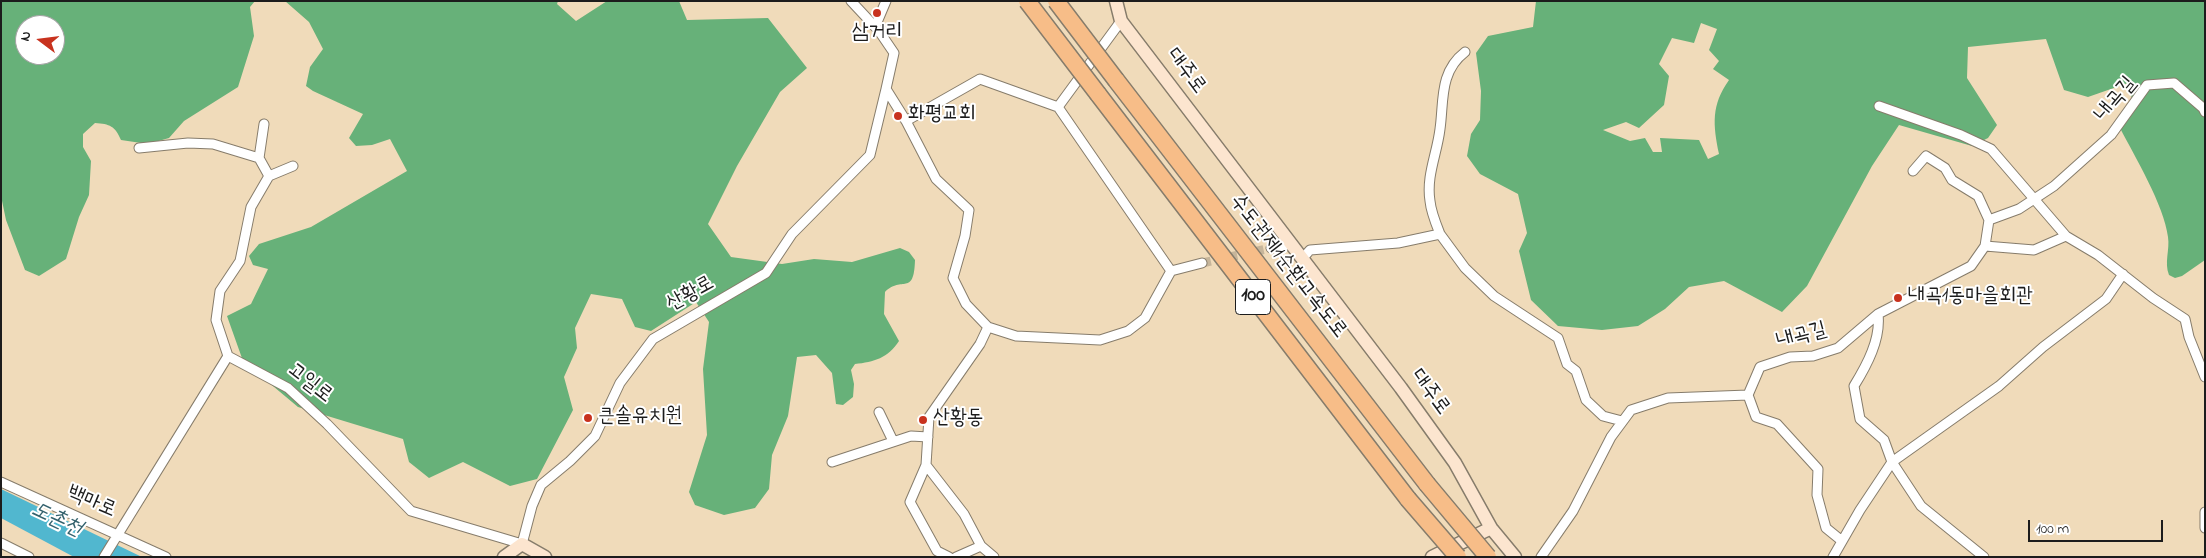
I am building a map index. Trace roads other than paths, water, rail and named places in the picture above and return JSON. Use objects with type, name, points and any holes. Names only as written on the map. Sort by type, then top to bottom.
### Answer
[{"type":"highway","name":"수도권제1순환고속도로","points":[[1027,1],[1408,499],[1458,557]]},
{"type":"highway","name":"수도권제1순환고속도로","points":[[1056,1],[1427,484],[1488,557]]},
{"type":"street","name":"산황로","points":[[522,544],[532,506],[541,485],[570,461],[595,436],[620,383],[653,339],[766,274],[792,234],[870,155],[894,54],[875,27],[851,1]]},
{"type":"street","points":[[875,27],[886,1]]},
{"type":"street","name":"대주로","points":[[1116,1],[1121,21],[1401,388],[1455,463],[1492,528],[1515,557]]},
{"type":"street","points":[[1058,106],[1121,21]]},
{"type":"street","points":[[1464,52],[1457,58],[1447,75],[1440,101],[1440,129],[1429,175],[1430,202],[1440,234],[1465,268],[1494,296],[1558,338],[1566,364],[1576,370],[1586,400],[1603,416],[1622,422]]},
{"type":"street","points":[[906,120],[980,79],[1058,106],[1171,271]]},
{"type":"street","name":"내곡길","points":[[1748,395],[1760,367],[1790,357],[1813,356],[1838,348],[1855,331],[1878,314],[1971,266],[1985,246],[1989,220],[2019,209],[2054,186],[2111,136],[2147,85],[2174,82],[2205,112]]},
{"type":"street","points":[[886,89],[906,120],[936,179],[969,210],[965,236],[952,278],[966,304],[988,327],[1016,336],[1100,340],[1128,331],[1145,318],[1165,285],[1171,271]]},
{"type":"street","points":[[1879,106],[1991,149],[2066,236],[2098,255],[2185,319],[2189,337],[2205,377]]},
{"type":"street","points":[[264,124],[259,158],[269,176]]},
{"type":"street","points":[[139,148],[188,143],[213,144],[259,158]]},
{"type":"street","points":[[1914,171],[1926,156],[1945,168],[1952,180],[1978,196],[1989,220]]},
{"type":"street","points":[[104,557],[228,356],[216,320],[220,291],[240,262],[251,207],[269,176],[293,166]]},
{"type":"street","points":[[1302,259],[1310,250],[1398,243],[1440,234]]},
{"type":"street","points":[[1985,246],[2034,250],[2066,236]]},
{"type":"street","points":[[1271,248],[1291,244]]},
{"type":"street","points":[[1171,271],[1202,263]]},
{"type":"street","points":[[1838,551],[1892,462],[1999,386],[2043,347],[2106,299],[2123,274]]},
{"type":"street","points":[[1878,314],[1880,328],[1864,371],[1854,386],[1860,419],[1884,440],[1892,462],[1921,506],[1984,557]]},
{"type":"street","points":[[949,557],[933,554],[910,502],[926,464],[929,417],[980,344],[988,327]]},
{"type":"street","name":"고일로","points":[[228,356],[288,388],[328,424],[411,511],[522,544],[545,557]]},
{"type":"street","points":[[1541,557],[1574,511],[1611,437],[1631,410],[1668,398],[1748,395],[1756,417],[1777,424],[1818,469],[1816,495],[1826,528],[1838,551]]},
{"type":"street","points":[[879,412],[893,441]]},
{"type":"street","points":[[832,462],[911,436],[928,437]]},
{"type":"street","points":[[926,464],[964,514],[981,546],[994,557]]},
{"type":"street","name":"백마로","points":[[1,482],[166,557]]},
{"type":"street","points":[[2205,512],[2205,528]]},
{"type":"street","points":[[1432,557],[1492,528]]},
{"type":"street","points":[[1,543],[29,557]]},
{"type":"street","points":[[504,557],[522,544]]},
{"type":"street","points":[[956,557],[981,546]]},
{"type":"water","name":"도촌천","points":[[1,489],[142,557],[74,557],[1,518]]},
{"type":"tunnel","points":[[1202,263],[1271,248]]},
{"type":"place","name":"삼거리","points":[[877,13]]},
{"type":"place","name":"화평교회","points":[[898,116]]},
{"type":"place","name":"내곡1동마을회관","points":[[1898,298]]},
{"type":"place","name":"큰솔유치원","points":[[588,418]]},
{"type":"place","name":"산황동","points":[[923,420]]}]
